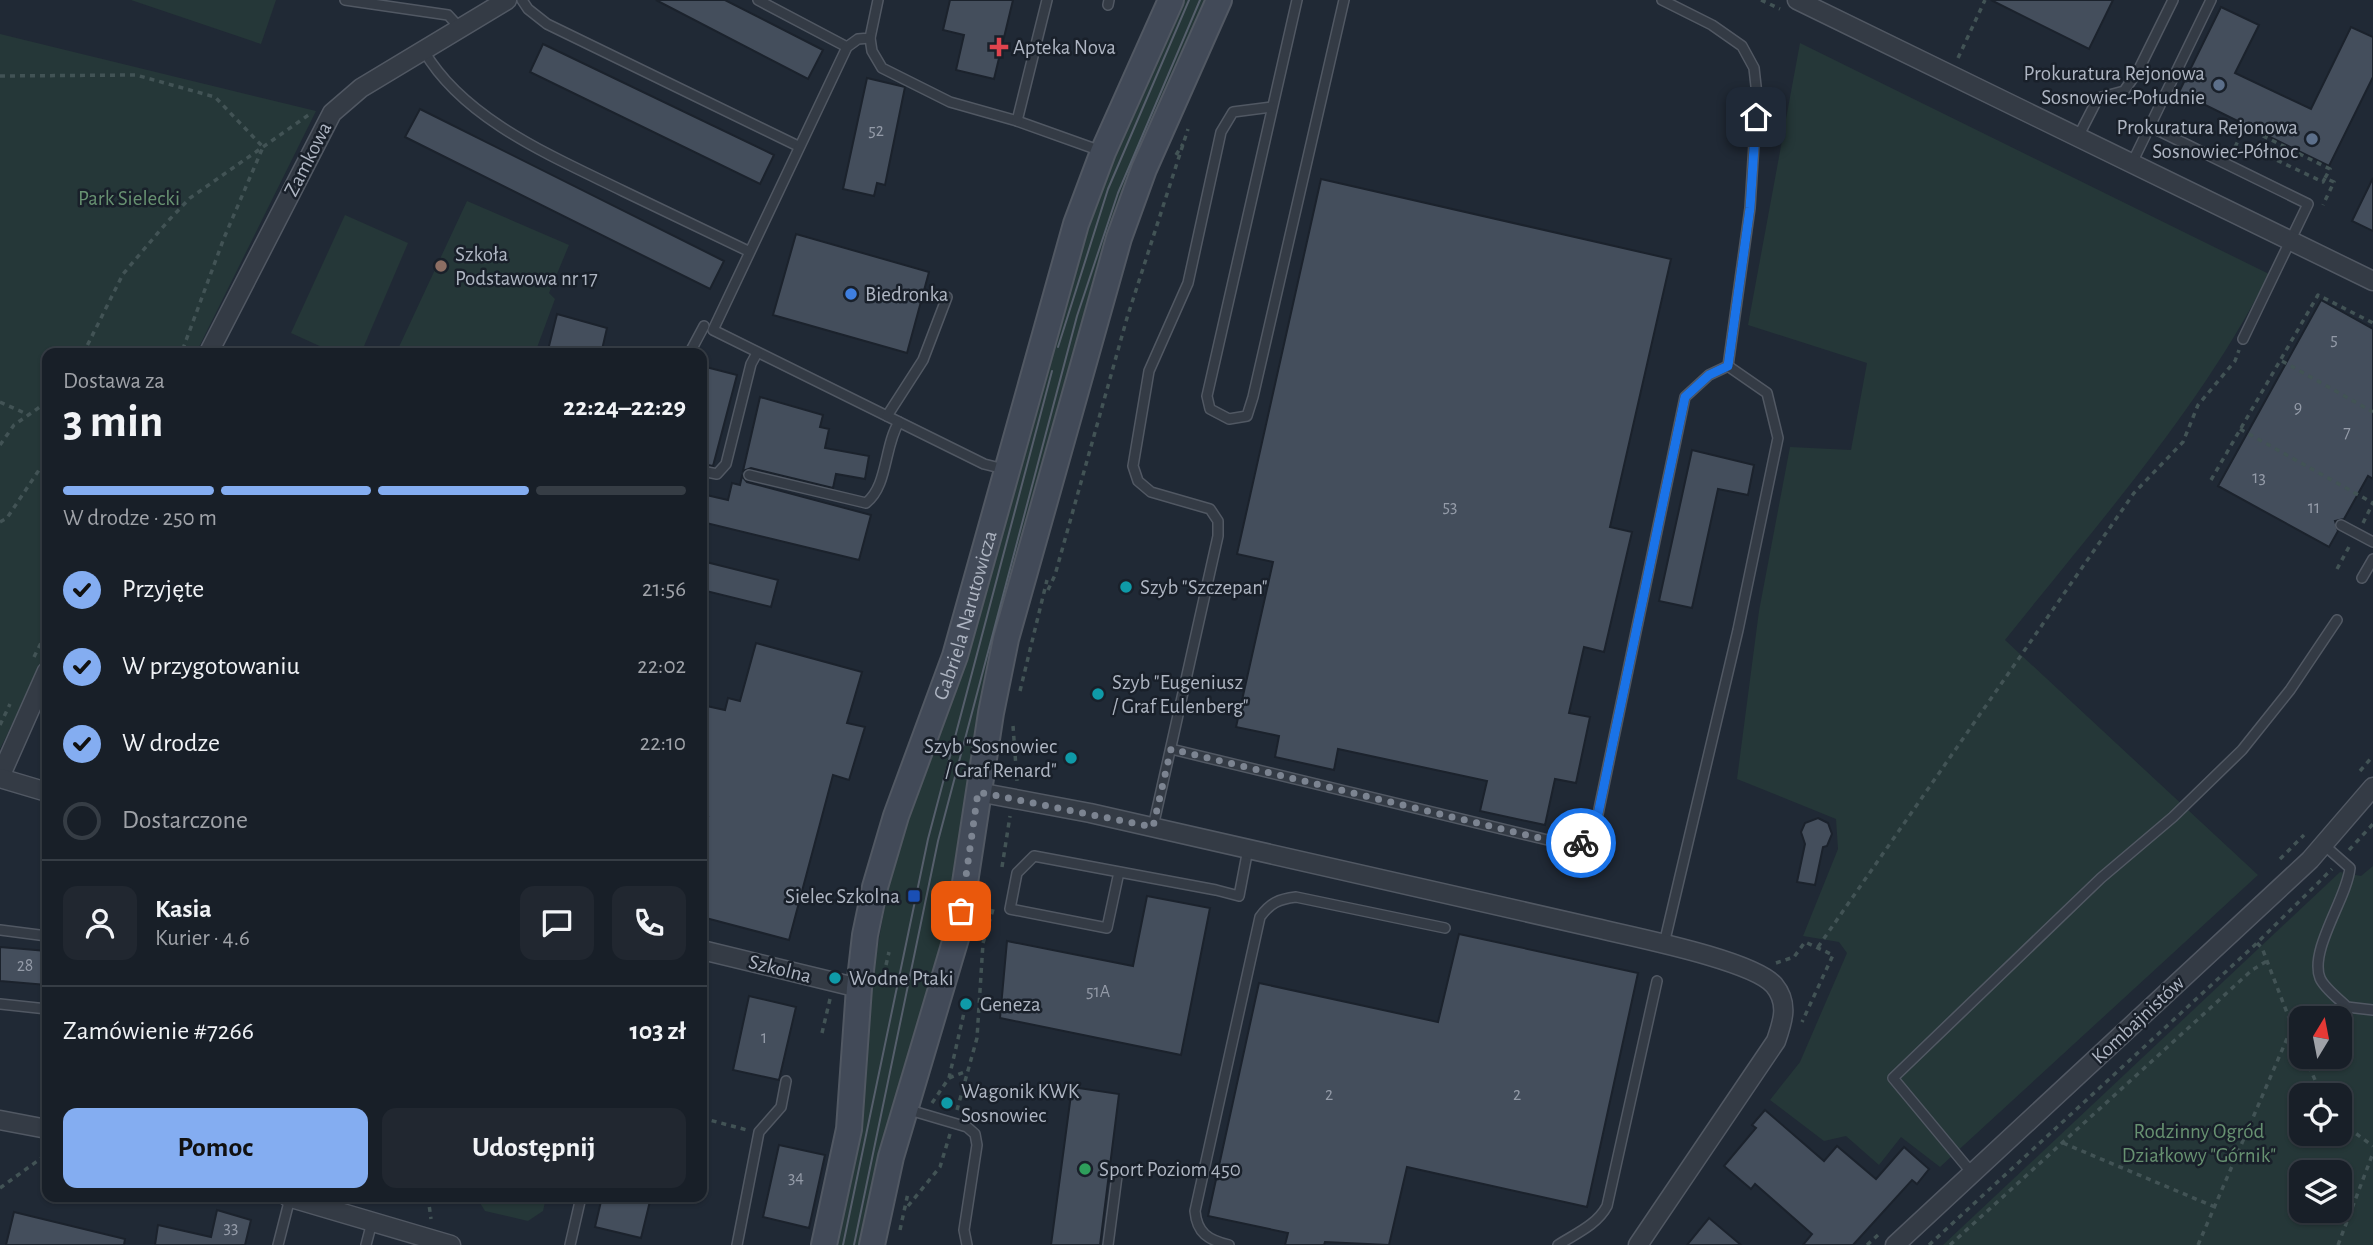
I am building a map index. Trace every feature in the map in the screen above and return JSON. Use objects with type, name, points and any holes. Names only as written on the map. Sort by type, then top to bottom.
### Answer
[{"type":"street","name":"Zamkowa","points":[[211,348],[332,113],[360,88],[507,0]]},
{"type":"street","name":"Gabriela Narutowicza","points":[[824,1245],[849,1129],[859,988],[865,935],[875,887],[896,816],[956,656],[1076,224],[1103,152],[1171,0]]},
{"type":"street","points":[[872,1245],[905,1108],[957,935],[978,792],[1006,639],[1119,238],[1144,169],[1219,0]]},
{"type":"street","points":[[1808,3],[2373,281]]},
{"type":"street","points":[[42,682],[0,777],[42,790]]},
{"type":"street","name":"Kombajnistów","points":[[1895,1245],[2242,925],[2324,845],[2373,786]]},
{"type":"street","points":[[978,792],[1012,806],[1153,827],[1664,944],[1763,976],[1774,985],[1784,1009],[1775,1043],[1638,1245]]},
{"type":"street","name":"Szkolna","points":[[707,951],[859,988]]},
{"type":"street","points":[[0,1119],[42,1128]]},
{"type":"street","points":[[306,1202],[451,1245]]},
{"type":"lane","points":[[345,0],[449,15],[461,29]]},
{"type":"lane","points":[[522,0],[528,9],[547,24],[798,146]]},
{"type":"lane","points":[[758,0],[847,47]]},
{"type":"lane","points":[[878,0],[870,38],[872,51],[882,68],[950,103],[1017,121],[1103,152]]},
{"type":"lane","points":[[1017,121],[1047,0]]},
{"type":"lane","points":[[1297,0],[1207,397],[1210,409],[1229,419],[1247,416],[1253,397],[1344,0]]},
{"type":"lane","points":[[1662,0],[1712,24],[1742,46],[1754,68],[1757,95],[1750,208],[1728,366]]},
{"type":"lane","points":[[2078,137],[2098,98],[2124,91],[2138,71],[2173,0]]},
{"type":"lane","points":[[2132,163],[2211,0]]},
{"type":"lane","points":[[870,38],[858,39],[847,47],[748,251],[713,330],[984,464],[1007,470]]},
{"type":"lane","points":[[424,51],[432,63],[486,118],[539,150],[748,251]]},
{"type":"lane","points":[[1153,827],[1218,537],[1218,521],[1210,509],[1151,492],[1138,481],[1133,466],[1137,433],[1149,371],[1188,283],[1221,132],[1233,113],[1272,107]]},
{"type":"lane","points":[[2149,126],[2308,204],[2244,339]]},
{"type":"lane","points":[[887,416],[923,360],[947,297]]},
{"type":"lane","points":[[693,348],[704,326]]},
{"type":"lane","points":[[707,472],[717,474],[726,464],[751,364],[757,353]]},
{"type":"lane","points":[[1171,749],[1556,842],[1586,843],[1598,814],[1685,397],[1709,375],[1728,366]]},
{"type":"lane","points":[[1664,944],[1738,630],[1778,438],[1767,393],[1728,366]]},
{"type":"lane","points":[[749,475],[866,503],[875,496],[890,437],[899,422]]},
{"type":"lane","points":[[2341,525],[2373,542]]},
{"type":"lane","points":[[2362,578],[2373,559]]},
{"type":"lane","points":[[1972,1173],[1893,1078],[2101,878],[2173,817],[2242,750],[2290,690],[2337,620]]},
{"type":"lane","points":[[2324,845],[2350,867],[2350,874],[2319,956],[2320,979],[2347,1007],[2373,1010]]},
{"type":"lane","points":[[1119,872],[1107,928],[1010,909],[1017,873],[1034,856],[1119,872],[1239,896],[1248,849]]},
{"type":"lane","points":[[1229,1245],[1203,1235],[1196,1224],[1195,1211],[1260,917],[1268,906],[1280,899],[1296,897],[1444,928]]},
{"type":"lane","points":[[0,930],[42,935]]},
{"type":"lane","points":[[1558,1245],[1602,1215],[1606,1206],[1657,981]]},
{"type":"lane","points":[[0,1004],[42,1008]]},
{"type":"lane","points":[[737,1245],[758,1132],[781,1107],[786,1081]]},
{"type":"lane","points":[[905,1108],[953,1123],[975,1134],[977,1145],[964,1230],[967,1245]]},
{"type":"lane","points":[[1108,1245],[1117,1176]]},
{"type":"lane","points":[[278,1245],[288,1202]]},
{"type":"lane","points":[[570,1245],[580,1202]]},
{"type":"lane","points":[[366,1245],[372,1222]]},
{"type":"lane","points":[[1198,1245],[1203,1235]]},
{"type":"path","points":[[1955,64],[1986,0]]},
{"type":"path","points":[[0,76],[136,75],[215,97],[263,147]]},
{"type":"path","points":[[2245,127],[2330,169],[2323,182],[2249,147],[2246,153],[2236,146],[2245,127],[2248,121]]},
{"type":"path","points":[[1020,694],[1127,318],[1182,145]]},
{"type":"path","points":[[86,348],[123,274],[168,221],[190,198],[263,147]]},
{"type":"path","points":[[183,348],[224,238],[263,147]]},
{"type":"path","points":[[2319,214],[2334,182],[2325,178]]},
{"type":"path","points":[[2282,361],[2318,295],[2373,323]]},
{"type":"path","points":[[1818,947],[2134,493],[2183,442],[2198,405],[2235,361],[2244,339]]},
{"type":"path","points":[[2211,480],[2278,360],[2373,412]]},
{"type":"path","points":[[0,401],[29,415]]},
{"type":"path","points":[[0,445],[14,425],[42,406]]},
{"type":"path","points":[[2240,429],[2373,503]]},
{"type":"path","points":[[0,522],[7,518],[42,466]]},
{"type":"path","points":[[1012,806],[1018,774],[1014,717]]},
{"type":"path","points":[[1929,1245],[2257,943],[2373,824]]},
{"type":"path","points":[[1772,963],[1794,957],[1805,942],[1833,955],[1801,1025]]},
{"type":"path","points":[[908,1206],[940,1167],[953,1123],[978,1031],[983,943]]},
{"type":"path","points":[[2257,943],[2267,961],[2289,1019]]},
{"type":"path","points":[[1952,1245],[2252,970],[2267,961]]},
{"type":"path","points":[[822,1033],[835,982]]},
{"type":"path","points":[[966,1004],[949,1077],[967,1071]]},
{"type":"path","points":[[2198,1245],[2289,1034]]},
{"type":"path","points":[[707,1119],[758,1132]]},
{"type":"path","points":[[2352,1131],[2373,1146]]},
{"type":"path","points":[[2063,1143],[2215,1207]]},
{"type":"path","points":[[2338,1245],[2373,1153]]},
{"type":"path","points":[[0,1188],[42,1158]]},
{"type":"path","points":[[899,1234],[908,1206],[908,1191]]},
{"type":"green space","points":[[131,0],[276,0],[261,44]]},
{"type":"green space","points":[[1183,0],[1207,0],[1141,151],[1094,276],[989,667],[956,893],[941,957],[884,1137],[858,1245],[837,1245],[856,1157],[865,1077],[868,999],[891,873],[927,765],[1085,235],[1114,157]]},
{"type":"green space","name":"Park Sielecki","points":[[0,34],[316,111],[198,348],[42,348],[42,664],[0,749]]},
{"type":"green space","points":[[1800,43],[2269,274],[2242,323],[2180,418],[2005,640],[2258,875],[1940,1167],[1901,1137],[1879,1165],[1846,1136],[1824,1141],[1770,1100],[1800,1062],[1847,953],[1839,942],[1803,936],[1838,849],[1836,819],[1737,779],[1759,611],[1790,447],[1851,450],[1867,363],[1748,325]]},
{"type":"green space","points":[[467,201],[569,245],[549,293],[555,299],[537,348],[398,348]]},
{"type":"green space","points":[[345,215],[408,243],[363,348],[324,348],[291,333]]},
{"type":"green space","name":"Rodzinny Ogród Działkowy \"Górnik\"","points":[[2373,866],[2373,1245],[1943,1245],[2340,872],[2361,876]]},
{"type":"green space","points":[[479,1202],[545,1202],[543,1211],[528,1221],[485,1211]]},
{"type":"building","points":[[656,0],[725,0],[823,50],[808,79]]},
{"type":"building","points":[[950,0],[1013,0],[994,79],[956,70],[964,35],[943,30]]},
{"type":"building","points":[[1991,0],[2113,0],[2089,49]]},
{"type":"building","points":[[2221,7],[2259,25],[2235,73],[2311,109],[2351,27],[2373,37],[2373,77],[2329,166],[2179,92]]},
{"type":"building","points":[[543,44],[774,155],[760,184],[530,72]]},
{"type":"building","points":[[867,78],[905,87],[885,185],[877,183],[874,196],[843,189]]},
{"type":"building","points":[[420,109],[724,261],[710,289],[405,137]]},
{"type":"building","points":[[2373,178],[2373,231],[2352,221]]},
{"type":"building","points":[[1321,179],[1671,259],[1610,527],[1632,532],[1604,652],[1584,647],[1569,713],[1590,717],[1576,783],[1555,779],[1545,825],[1480,811],[1487,781],[1338,749],[1334,770],[1275,757],[1279,736],[1236,727],[1273,562],[1237,554]]},
{"type":"building","name":"Biedronka","points":[[796,234],[929,272],[907,353],[773,315]]},
{"type":"building","points":[[2321,300],[2373,329],[2373,479],[2368,476],[2344,519],[2335,521],[2338,531],[2329,547],[2218,486]]},
{"type":"building","points":[[557,314],[607,328],[602,348],[548,348]]},
{"type":"building","points":[[707,367],[737,375],[713,466],[707,465]]},
{"type":"building","points":[[760,397],[823,415],[820,427],[829,429],[825,448],[869,456],[865,479],[836,474],[833,488],[751,468],[743,471]]},
{"type":"building","points":[[1692,450],[1754,465],[1748,495],[1718,489],[1692,608],[1659,601]]},
{"type":"building","points":[[742,476],[747,482],[871,515],[859,560],[707,523],[707,495],[728,500],[732,483],[740,485]]},
{"type":"building","points":[[707,562],[778,580],[771,607],[707,591]]},
{"type":"building","points":[[756,643],[862,672],[847,723],[865,727],[849,780],[833,775],[789,940],[707,918],[707,706],[725,710],[728,698],[740,701]]},
{"type":"building","points":[[1818,818],[1828,823],[1832,834],[1827,846],[1823,847],[1815,885],[1797,882],[1805,844],[1801,832],[1805,823]]},
{"type":"building","points":[[1147,896],[1210,908],[1181,1055],[1000,1018],[1007,941],[1133,966]]},
{"type":"building","points":[[1459,934],[1638,973],[1587,1207],[1407,1167],[1389,1245],[1325,1242],[1324,1245],[1285,1245],[1288,1233],[1208,1216],[1259,983],[1438,1022]]},
{"type":"building","points":[[0,947],[42,951],[42,985],[0,981]]},
{"type":"building","points":[[749,996],[796,1007],[779,1080],[733,1070]]},
{"type":"building","name":"Sport Poziom 450","points":[[1072,1087],[1119,1094],[1100,1245],[1051,1245]]},
{"type":"building","points":[[1765,1110],[1824,1161],[1837,1146],[1876,1179],[1904,1147],[1929,1169],[1917,1184],[1912,1180],[1853,1245],[1803,1245],[1812,1234],[1755,1184],[1751,1189],[1724,1166],[1756,1128],[1752,1125]]},
{"type":"building","points":[[779,1145],[825,1155],[809,1228],[763,1217]]},
{"type":"building","points":[[601,1202],[650,1202],[641,1238],[595,1227]]},
{"type":"building","points":[[217,1210],[251,1220],[245,1245],[155,1245],[158,1225],[211,1237]]},
{"type":"building","points":[[14,1212],[125,1239],[124,1245],[6,1245]]},
{"type":"building","points":[[1709,1218],[1741,1245],[1687,1245]]},
{"type":"tram line","points":[[1058,347],[1108,189],[1189,0]]},
{"type":"tram line","points":[[854,1245],[938,841],[1077,316],[1118,193],[1200,0]]},
{"type":"tram line","points":[[843,1245],[928,839],[1052,371]]},
{"type":"way so far","points":[[961,911],[978,792],[1153,827],[1171,749],[1253,771],[1556,842],[1581,843]]},
{"type":"place","name":"Apteka Nova","points":[[999,47]]},
{"type":"place","name":"Prokuratura Rejonowa Sosnowiec-Południe","points":[[2219,85]]},
{"type":"place","name":"Prokuratura Rejonowa Sosnowiec-Północ","points":[[2312,139]]},
{"type":"place","name":"Szkoła Podstawowa nr 17","points":[[441,266]]},
{"type":"place","name":"Biedronka","points":[[851,294]]},
{"type":"place","name":"Szyb \"Szczepan\"","points":[[1126,587]]},
{"type":"place","name":"Szyb \"Eugeniusz / Graf Eulenberg\"","points":[[1098,694]]},
{"type":"place","name":"Szyb \"Sosnowiec / Graf Renard\"","points":[[1071,758]]},
{"type":"place","name":"Sielec Szkolna","points":[[914,896]]},
{"type":"place","name":"Wodne Ptaki","points":[[835,978]]},
{"type":"place","name":"Geneza","points":[[966,1004]]},
{"type":"place","name":"Wagonik KWK Sosnowiec","points":[[947,1103]]},
{"type":"place","name":"Sport Poziom 450","points":[[1085,1169]]},
{"type":"route","points":[[1581,843],[1586,843],[1598,814],[1685,397],[1709,375],[1728,366],[1750,208],[1756,117]]}]
